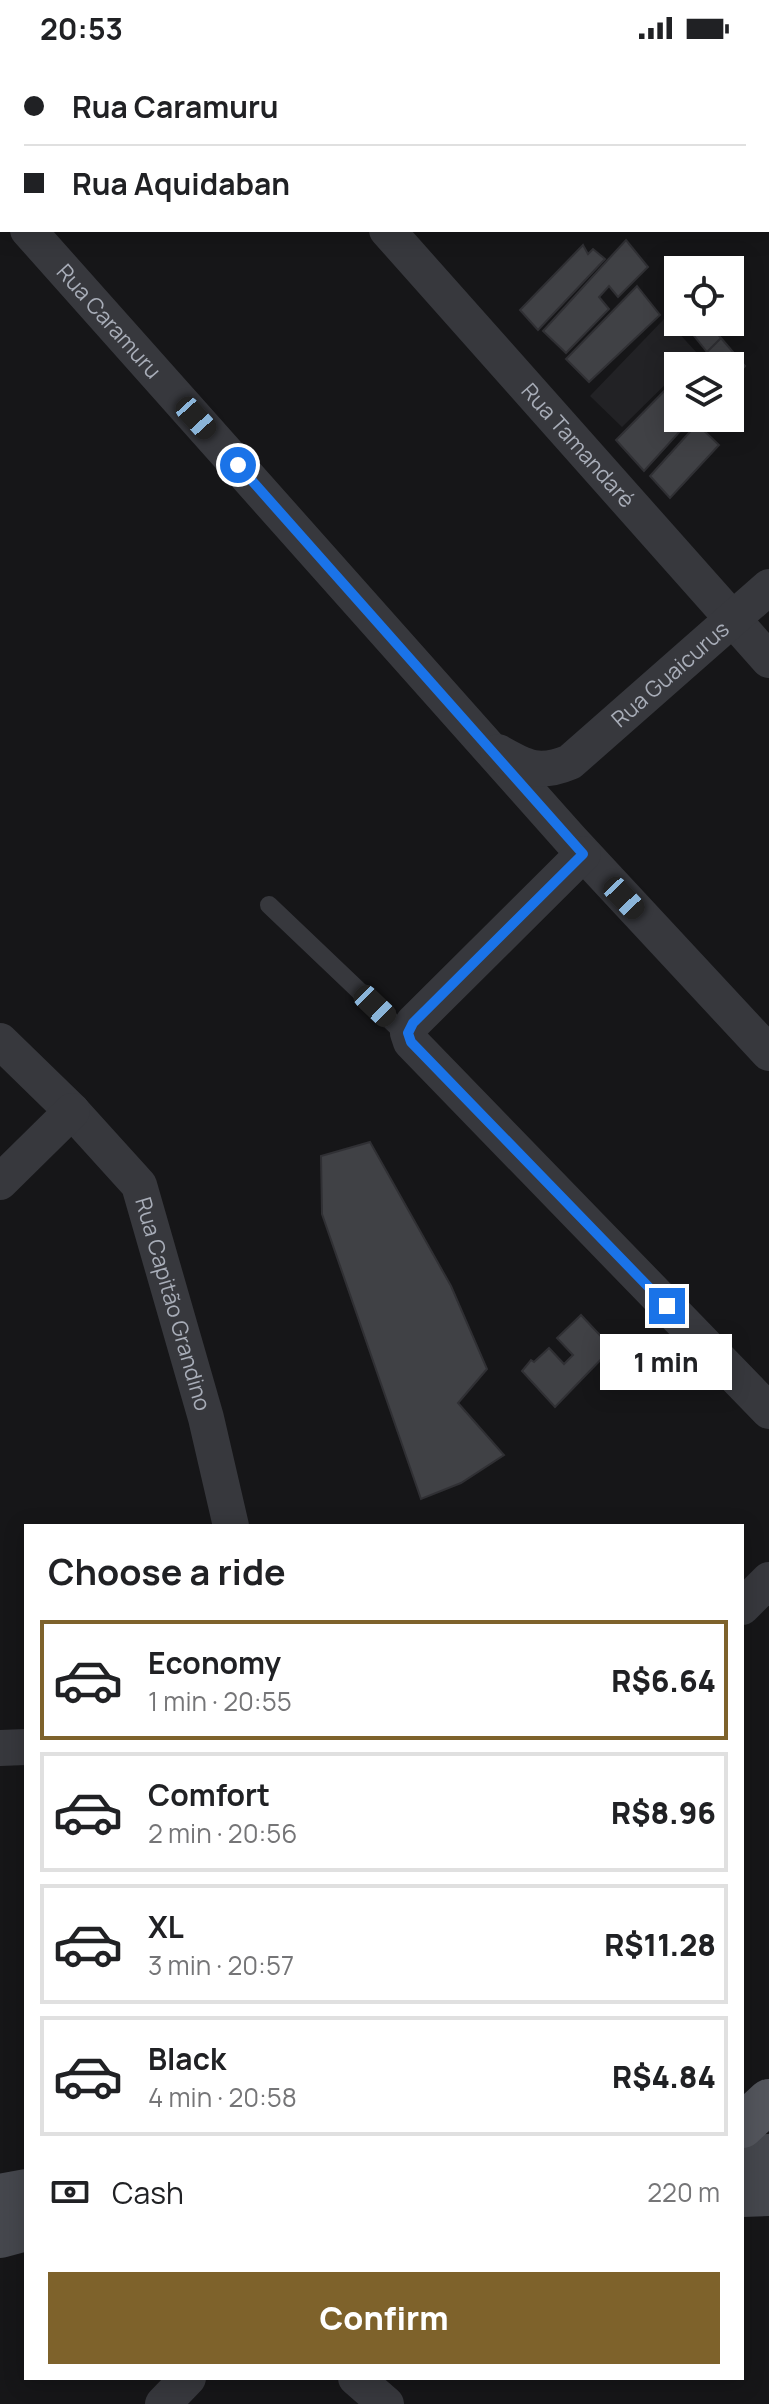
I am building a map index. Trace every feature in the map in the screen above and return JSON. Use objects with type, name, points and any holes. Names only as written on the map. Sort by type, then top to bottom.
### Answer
[{"type":"main road","points":[[744,2124],[769,2101]]},
{"type":"main road","points":[[744,2157],[769,2156]]},
{"type":"main road","points":[[0,2196],[24,2191]]},
{"type":"main road","points":[[744,2195],[769,2194]]},
{"type":"main road","points":[[0,2236],[24,2230]]},
{"type":"street","name":"Rua Caramuru","points":[[30,232],[577,847],[769,1053]]},
{"type":"street","name":"Rua Tamandaré","points":[[389,232],[769,660]]},
{"type":"street","name":"Rua Guaicurus","points":[[570,762],[769,587]]},
{"type":"street","points":[[489,746],[538,770],[553,769],[570,762]]},
{"type":"street","points":[[570,762],[559,784],[558,801],[577,847],[413,1023],[408,1033],[411,1042],[769,1411]]},
{"type":"street","name":"Rua Capitão Grandino","points":[[0,1041],[72,1111],[139,1185],[206,1418],[231,1524]]},
{"type":"street","points":[[0,1182],[72,1111]]},
{"type":"street","points":[[744,1605],[769,1580]]},
{"type":"street","points":[[0,1748],[24,1747]]},
{"type":"street","points":[[163,2404],[186,2380]]},
{"type":"street","points":[[358,2380],[386,2404]]},
{"type":"lane","points":[[269,905],[396,1026],[408,1033]]},
{"type":"shaded area","points":[[664,319],[664,336],[681,336],[696,352],[664,352],[664,386],[622,427],[590,396]]},
{"type":"building","points":[[626,240],[648,267],[618,297],[609,286],[599,297],[609,309],[566,353],[543,331]]},
{"type":"building","points":[[583,245],[588,254],[593,249],[605,259],[538,330],[520,310]]},
{"type":"building","points":[[637,286],[660,315],[589,382],[566,359]]},
{"type":"building","points":[[694,336],[721,338],[707,352]]},
{"type":"building","points":[[721,338],[733,352],[707,352]]},
{"type":"building","points":[[664,391],[664,432],[679,432],[644,471],[616,440]]},
{"type":"building","points":[[690,432],[705,432],[719,445],[670,498],[650,476]]},
{"type":"building","points":[[370,1142],[451,1286],[487,1369],[458,1403],[504,1455],[461,1483],[421,1499],[322,1214],[321,1156]]},
{"type":"building","points":[[581,1315],[612,1348],[555,1407],[522,1371],[531,1360],[534,1362],[549,1348],[564,1364],[573,1355],[557,1338]]},
{"type":"route","points":[[238,465],[583,854],[413,1023],[408,1033],[411,1042],[667,1306]]}]
